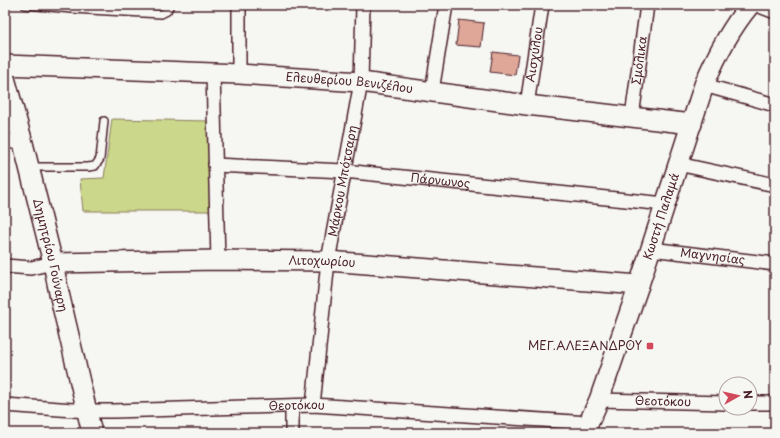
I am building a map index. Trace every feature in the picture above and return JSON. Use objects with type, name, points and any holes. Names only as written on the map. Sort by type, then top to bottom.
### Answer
[{"type":"street","points":[[239,5],[239,74]]},
{"type":"street","name":"Μάρκου Μπότσαρη","points":[[313,405],[328,261],[361,82],[363,5]]},
{"type":"street","points":[[432,91],[446,5]]},
{"type":"street","name":"Αισχύλου","points":[[527,105],[542,5]]},
{"type":"street","name":"Σμόλικα","points":[[632,117],[647,5]]},
{"type":"street","points":[[746,7],[775,12]]},
{"type":"street","name":"Κωστή Παλαμά","points":[[586,428],[599,400],[639,285],[704,85],[729,32],[746,7]]},
{"type":"street","name":"Ελευθερίου Βενιζέλου","points":[[5,65],[239,74],[361,82],[527,105],[692,124]]},
{"type":"street","points":[[212,73],[218,260]]},
{"type":"street","name":"Δημητρίου Γούναρη","points":[[5,78],[14,142],[29,167],[53,263],[92,433]]},
{"type":"street","points":[[704,85],[775,106]]},
{"type":"street","points":[[678,164],[775,185]]},
{"type":"street","name":"Πάρνωνος","points":[[216,165],[344,171],[665,204]]},
{"type":"street","name":"Μαγνησίας","points":[[651,249],[775,264]]},
{"type":"street","name":"Λιτοχωρίου","points":[[5,266],[31,268],[53,263],[218,260],[328,261],[639,285]]},
{"type":"street","name":"Θεοτόκου","points":[[599,400],[718,402]]},
{"type":"street","points":[[758,403],[775,403]]},
{"type":"street","name":"Θεοτόκου","points":[[5,405],[87,411],[114,411],[313,405],[586,428]]},
{"type":"street","points":[[292,406],[292,433]]},
{"type":"lane","points":[[25,5],[161,14],[167,11],[170,5]]},
{"type":"lane","points":[[29,167],[95,166],[100,159],[104,121]]},
{"type":"green space","points":[[112,119],[209,121],[212,211],[83,211],[80,179],[104,178]]},
{"type":"building","points":[[459,20],[484,23],[481,47],[456,45]]},
{"type":"building","points":[[493,52],[518,55],[515,75],[490,72]]},
{"type":"place","name":"ΜΕΓ.ΑΛΕΞΑΝΔΡΟΥ","points":[[650,346]]}]
